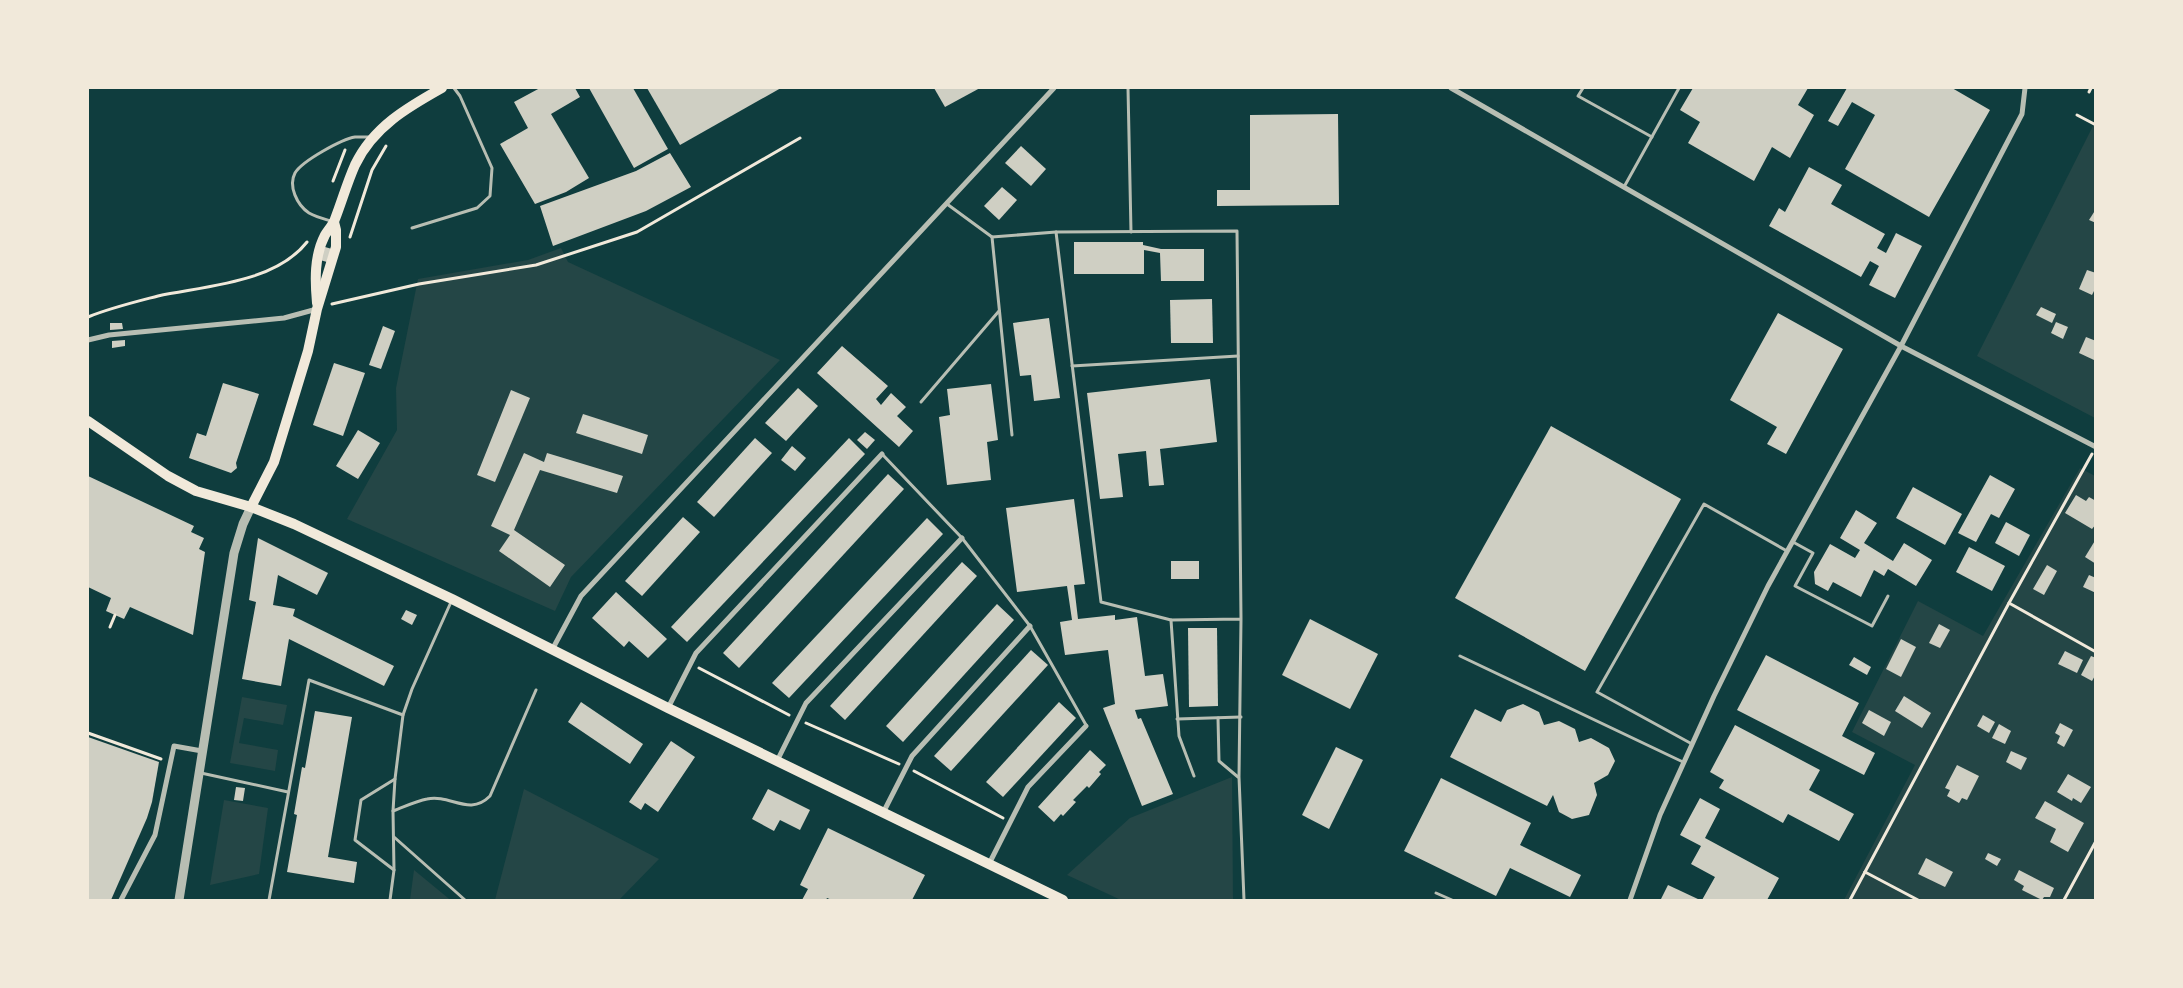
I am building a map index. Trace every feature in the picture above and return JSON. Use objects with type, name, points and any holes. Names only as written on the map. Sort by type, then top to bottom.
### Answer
[{"type":"main road","points":[[317,310],[316,264],[325,236],[334,222],[356,163],[372,138],[396,116],[442,88]]},
{"type":"main road","points":[[251,507],[274,462],[308,351],[317,310],[336,246],[334,222]]},
{"type":"main road","points":[[88,421],[168,476],[196,491],[251,507],[294,524],[452,599],[552,651],[882,814],[1063,900]]},
{"type":"street","points":[[552,651],[581,596],[1054,88]]},
{"type":"street","points":[[1451,88],[1900,346],[2096,447]]},
{"type":"street","points":[[1630,900],[1660,816],[1751,620],[1900,346],[2022,114],[2025,88]]},
{"type":"street","points":[[88,340],[109,334],[284,318],[317,310]]},
{"type":"street","points":[[668,708],[696,653],[882,454]]},
{"type":"street","points":[[179,900],[236,543],[251,507]]},
{"type":"street","points":[[777,762],[806,703],[962,538]]},
{"type":"street","points":[[882,814],[912,756],[1030,626]]},
{"type":"street","points":[[989,865],[1028,787],[1086,726]]},
{"type":"street","points":[[121,900],[155,835],[174,746],[202,751]]},
{"type":"lane","points":[[412,228],[477,208],[490,196],[492,168],[454,88]]},
{"type":"lane","points":[[1128,88],[1131,232]]},
{"type":"lane","points":[[1582,88],[1578,96],[1652,137]]},
{"type":"lane","points":[[1624,188],[1679,88]]},
{"type":"lane","points":[[334,222],[310,214],[302,207],[293,191],[294,174],[299,167],[354,137],[372,138]]},
{"type":"lane","points":[[946,204],[992,237],[1056,232],[1237,231],[1241,619],[1239,777],[1244,900]]},
{"type":"lane","points":[[1056,232],[1101,602],[1171,620],[1241,619]]},
{"type":"lane","points":[[992,237],[1012,435]]},
{"type":"lane","points":[[921,402],[999,310]]},
{"type":"lane","points":[[1072,366],[1238,356]]},
{"type":"lane","points":[[882,454],[962,538],[1030,626],[1086,726]]},
{"type":"lane","points":[[1692,744],[1596,692],[1704,504],[1787,551]]},
{"type":"lane","points":[[1793,542],[1813,554],[1795,586],[1872,626],[1888,596]]},
{"type":"lane","points":[[390,900],[394,870],[393,811],[395,779],[403,715],[412,689],[452,599]]},
{"type":"lane","points":[[1171,620],[1178,736],[1194,776]]},
{"type":"lane","points":[[1460,656],[1684,762]]},
{"type":"lane","points":[[269,900],[309,680],[403,715]]},
{"type":"lane","points":[[393,811],[428,798],[473,806],[482,804],[490,796],[536,690]]},
{"type":"lane","points":[[1177,719],[1241,717]]},
{"type":"lane","points":[[1218,718],[1219,762],[1239,777]]},
{"type":"lane","points":[[198,773],[288,792]]},
{"type":"lane","points":[[394,870],[355,840],[361,800],[395,779]]},
{"type":"lane","points":[[394,836],[465,900]]},
{"type":"lane","points":[[1436,893],[1452,900]]},
{"type":"path","points":[[2089,92],[2091,88]]},
{"type":"path","points":[[2077,115],[2096,125]]},
{"type":"path","points":[[336,294],[335,303],[419,284],[536,264],[636,232],[800,138]]},
{"type":"path","points":[[349,239],[372,170],[390,141]]},
{"type":"path","points":[[88,317],[160,296],[211,287],[251,276],[296,254],[313,234],[320,218]]},
{"type":"path","points":[[1850,900],[2009,603],[2096,447]]},
{"type":"path","points":[[2009,603],[2096,652]]},
{"type":"path","points":[[110,627],[115,615]]},
{"type":"path","points":[[691,664],[797,720],[906,767],[1010,822]]},
{"type":"path","points":[[88,733],[171,762]]},
{"type":"path","points":[[2064,900],[2096,841]]},
{"type":"path","points":[[1865,872],[1918,900]]},
{"type":"shaded area","points":[[2095,122],[2095,418],[1977,356]]},
{"type":"shaded area","points":[[561,248],[568,262],[780,360],[571,577],[555,611],[347,519],[397,430],[396,388],[418,279],[528,260]]},
{"type":"shaded area","points":[[2080,468],[2095,476],[2095,900],[1844,900],[1915,765],[1852,732],[1918,601],[1983,636]]},
{"type":"shaded area","points":[[242,697],[287,705],[283,725],[244,718],[239,743],[278,750],[275,771],[230,763]]},
{"type":"shaded area","points":[[1232,777],[1233,900],[1121,900],[1067,875],[1130,818]]},
{"type":"shaded area","points":[[524,789],[659,859],[619,900],[495,900]]},
{"type":"shaded area","points":[[224,800],[268,808],[259,874],[210,885]]},
{"type":"shaded area","points":[[414,870],[448,898],[450,900],[410,900]]},
{"type":"building","points":[[540,88],[575,88],[580,97],[551,114],[589,178],[566,192],[535,204],[500,144],[528,128],[514,102]]},
{"type":"building","points":[[589,88],[633,88],[668,149],[634,168]]},
{"type":"building","points":[[647,88],[781,88],[680,145]]},
{"type":"building","points":[[934,88],[980,88],[945,107]]},
{"type":"building","points":[[1693,88],[1808,88],[1798,105],[1814,115],[1790,158],[1772,147],[1754,181],[1688,143],[1700,122],[1680,110]]},
{"type":"building","points":[[1847,88],[1952,88],[1990,110],[1929,217],[1845,169],[1875,115],[1852,102],[1838,126],[1828,121]]},
{"type":"building","points":[[1338,114],[1339,205],[1217,206],[1217,190],[1250,190],[1250,115]]},
{"type":"building","points":[[1021,146],[1046,169],[1031,186],[1005,163]]},
{"type":"building","points":[[670,153],[691,187],[646,211],[553,246],[540,206],[636,171]]},
{"type":"building","points":[[1809,167],[1842,185],[1831,204],[1885,234],[1877,248],[1886,253],[1896,233],[1922,246],[1895,298],[1869,285],[1879,266],[1870,261],[1861,277],[1769,226],[1779,208],[1785,212]]},
{"type":"building","points":[[1002,187],[1017,200],[999,220],[984,206]]},
{"type":"building","points":[[2096,209],[2096,223],[2089,220]]},
{"type":"building","points":[[1074,242],[1143,242],[1143,245],[1161,249],[1204,249],[1204,281],[1161,281],[1160,253],[1144,250],[1144,274],[1074,274]]},
{"type":"building","points":[[325,247],[332,249],[327,262],[320,260]]},
{"type":"building","points":[[2087,270],[2096,273],[2096,287],[2092,295],[2079,289]]},
{"type":"building","points":[[1212,299],[1213,343],[1171,343],[1170,300]]},
{"type":"building","points":[[2041,307],[2056,314],[2052,323],[2036,315]]},
{"type":"building","points":[[1778,313],[1843,349],[1786,454],[1767,444],[1777,427],[1730,400]]},
{"type":"building","points":[[1049,318],[1060,398],[1034,401],[1031,375],[1020,376],[1013,323]]},
{"type":"building","points":[[2056,322],[2068,327],[2063,339],[2051,333]]},
{"type":"building","points":[[110,323],[122,323],[123,329],[110,330]]},
{"type":"building","points":[[383,326],[395,331],[381,369],[369,365]]},
{"type":"building","points":[[2086,337],[2096,341],[2094,360],[2079,353]]},
{"type":"building","points":[[125,340],[125,346],[112,348],[112,341]]},
{"type":"building","points":[[842,346],[888,386],[876,399],[881,405],[891,393],[906,407],[897,416],[913,431],[899,447],[817,373]]},
{"type":"building","points":[[334,363],[365,373],[343,436],[313,425]]},
{"type":"building","points":[[1210,379],[1217,442],[1160,449],[1164,485],[1149,486],[1146,451],[1118,454],[1123,497],[1100,499],[1087,393]]},
{"type":"building","points":[[223,383],[259,394],[236,463],[237,468],[231,473],[189,458],[197,433],[206,436]]},
{"type":"building","points":[[991,384],[998,440],[987,442],[991,480],[947,485],[939,417],[950,415],[947,389]]},
{"type":"building","points":[[798,388],[818,406],[786,441],[765,423]]},
{"type":"building","points":[[511,390],[530,398],[495,482],[477,475]]},
{"type":"building","points":[[583,414],[648,435],[642,454],[576,433]]},
{"type":"building","points":[[1551,426],[1681,499],[1585,671],[1455,598]]},
{"type":"building","points":[[358,430],[380,443],[358,479],[336,466]]},
{"type":"building","points":[[865,432],[875,440],[867,449],[857,440]]},
{"type":"building","points":[[755,438],[772,453],[714,517],[697,502]]},
{"type":"building","points":[[849,438],[865,454],[687,642],[671,627]]},
{"type":"building","points":[[792,446],[806,458],[795,471],[781,460]]},
{"type":"building","points":[[524,453],[544,462],[547,453],[623,476],[617,493],[540,470],[514,530],[565,565],[550,587],[499,551],[510,535],[491,526]]},
{"type":"building","points":[[888,474],[904,489],[739,668],[723,653]]},
{"type":"building","points":[[1990,475],[2015,489],[1999,518],[1991,514],[1976,542],[1958,533]]},
{"type":"building","points":[[88,476],[194,526],[191,532],[204,538],[199,549],[205,552],[193,635],[130,607],[124,619],[106,611],[111,598],[88,587]]},
{"type":"building","points":[[1913,487],[1962,514],[1945,545],[1896,518]]},
{"type":"building","points":[[2076,495],[2086,501],[2089,497],[2096,501],[2096,524],[2092,529],[2065,513]]},
{"type":"building","points":[[1074,499],[1085,584],[1074,585],[1078,619],[1115,615],[1115,620],[1137,617],[1145,676],[1163,674],[1168,706],[1135,710],[1138,719],[1141,718],[1173,794],[1142,806],[1103,708],[1115,704],[1108,650],[1065,655],[1060,622],[1072,620],[1067,586],[1017,592],[1006,508]]},
{"type":"building","points":[[1856,510],[1877,523],[1864,543],[1893,561],[1904,543],[1932,560],[1916,586],[1888,569],[1884,576],[1874,570],[1861,597],[1833,582],[1828,591],[1815,584],[1814,572],[1830,544],[1855,558],[1860,550],[1840,538]]},
{"type":"building","points":[[683,517],[700,532],[642,596],[625,581]]},
{"type":"building","points":[[927,518],[943,534],[789,698],[772,683]]},
{"type":"building","points":[[2006,522],[2030,535],[2019,556],[1995,543]]},
{"type":"building","points":[[258,538],[328,573],[317,595],[278,575],[273,605],[295,609],[293,616],[394,666],[384,686],[289,639],[281,686],[242,679],[256,602],[249,600]]},
{"type":"building","points":[[2096,539],[2096,564],[2085,557]]},
{"type":"building","points":[[1969,547],[2005,566],[1992,591],[1956,572]]},
{"type":"building","points":[[1171,561],[1199,561],[1199,579],[1171,579]]},
{"type":"building","points":[[962,562],[977,576],[845,720],[830,706]]},
{"type":"building","points":[[2047,565],[2057,571],[2044,595],[2033,589]]},
{"type":"building","points":[[2089,575],[2096,578],[2096,593],[2083,587]]},
{"type":"building","points":[[616,592],[667,639],[648,658],[629,641],[624,647],[592,618]]},
{"type":"building","points":[[997,604],[1014,620],[903,742],[886,726]]},
{"type":"building","points":[[406,610],[417,615],[412,625],[401,619]]},
{"type":"building","points":[[1310,619],[1378,654],[1350,709],[1282,675]]},
{"type":"building","points":[[1939,624],[1950,630],[1940,648],[1929,643]]},
{"type":"building","points":[[1188,628],[1217,628],[1218,706],[1189,707]]},
{"type":"building","points":[[1901,639],[1916,647],[1901,677],[1886,669]]},
{"type":"building","points":[[1031,650],[1048,665],[951,771],[934,756]]},
{"type":"building","points":[[2065,651],[2083,660],[2077,673],[2058,664]]},
{"type":"building","points":[[1766,655],[1859,703],[1842,736],[1875,753],[1864,775],[1737,710]]},
{"type":"building","points":[[2091,656],[2096,658],[2096,674],[2092,681],[2081,675]]},
{"type":"building","points":[[1854,657],[1871,667],[1867,675],[1849,665]]},
{"type":"building","points":[[1904,696],[1931,713],[1922,728],[1895,711]]},
{"type":"building","points":[[581,702],[643,744],[630,764],[568,722]]},
{"type":"building","points":[[1059,702],[1076,718],[1003,797],[986,782]]},
{"type":"building","points":[[1523,704],[1539,712],[1544,725],[1559,721],[1575,729],[1579,742],[1591,738],[1609,748],[1615,761],[1608,775],[1594,783],[1597,795],[1589,815],[1572,819],[1559,812],[1553,795],[1547,806],[1450,757],[1475,709],[1501,722],[1507,710]]},
{"type":"building","points":[[1869,710],[1891,722],[1884,736],[1862,723]]},
{"type":"building","points":[[315,711],[352,717],[328,857],[357,862],[354,883],[287,872],[297,815],[294,814],[302,767],[305,768]]},
{"type":"building","points":[[1983,715],[1995,722],[1989,733],[1977,726]]},
{"type":"building","points":[[2060,723],[2073,730],[2064,747],[2057,743],[2060,736],[2055,733]]},
{"type":"building","points":[[1999,724],[2011,731],[2005,744],[1992,738]]},
{"type":"building","points":[[1735,725],[1820,770],[1809,790],[1854,814],[1839,841],[1788,814],[1783,823],[1719,788],[1724,780],[1710,772]]},
{"type":"building","points":[[88,737],[159,762],[152,802],[147,818],[111,900],[88,900]]},
{"type":"building","points":[[671,741],[695,757],[658,812],[645,803],[641,810],[629,802]]},
{"type":"building","points":[[1336,747],[1363,760],[1329,829],[1302,815]]},
{"type":"building","points":[[1090,750],[1106,765],[1089,788],[1087,786],[1073,800],[1076,802],[1063,816],[1061,814],[1054,822],[1038,807]]},
{"type":"building","points":[[2011,751],[2027,758],[2021,770],[2006,762]]},
{"type":"building","points":[[1957,765],[1979,776],[1967,800],[1962,798],[1959,803],[1947,796],[1950,790],[1945,788]]},
{"type":"building","points":[[2068,774],[2091,787],[2081,803],[2073,798],[2072,801],[2057,792]]},
{"type":"building","points":[[1441,778],[1531,823],[1520,845],[1581,875],[1570,897],[1510,868],[1496,896],[1404,851]]},
{"type":"building","points":[[236,787],[245,788],[243,801],[234,800]]},
{"type":"building","points":[[768,789],[810,810],[800,830],[780,820],[774,831],[752,819]]},
{"type":"building","points":[[1700,798],[1720,809],[1705,838],[1779,878],[1767,900],[1702,900],[1715,877],[1691,864],[1701,846],[1680,835]]},
{"type":"building","points":[[2045,801],[2084,823],[2068,852],[2050,842],[2056,829],[2035,818]]},
{"type":"building","points":[[828,828],[925,875],[912,900],[832,900],[827,898],[826,900],[802,900],[808,889],[800,885]]},
{"type":"building","points":[[1988,853],[2001,859],[1997,866],[1985,859]]},
{"type":"building","points":[[1926,858],[1953,872],[1945,887],[1918,874]]},
{"type":"building","points":[[2019,870],[2054,888],[2050,897],[2044,897],[2042,900],[2022,890],[2024,886],[2014,880]]},
{"type":"building","points":[[1668,885],[1700,900],[1663,900],[1661,899]]}]
